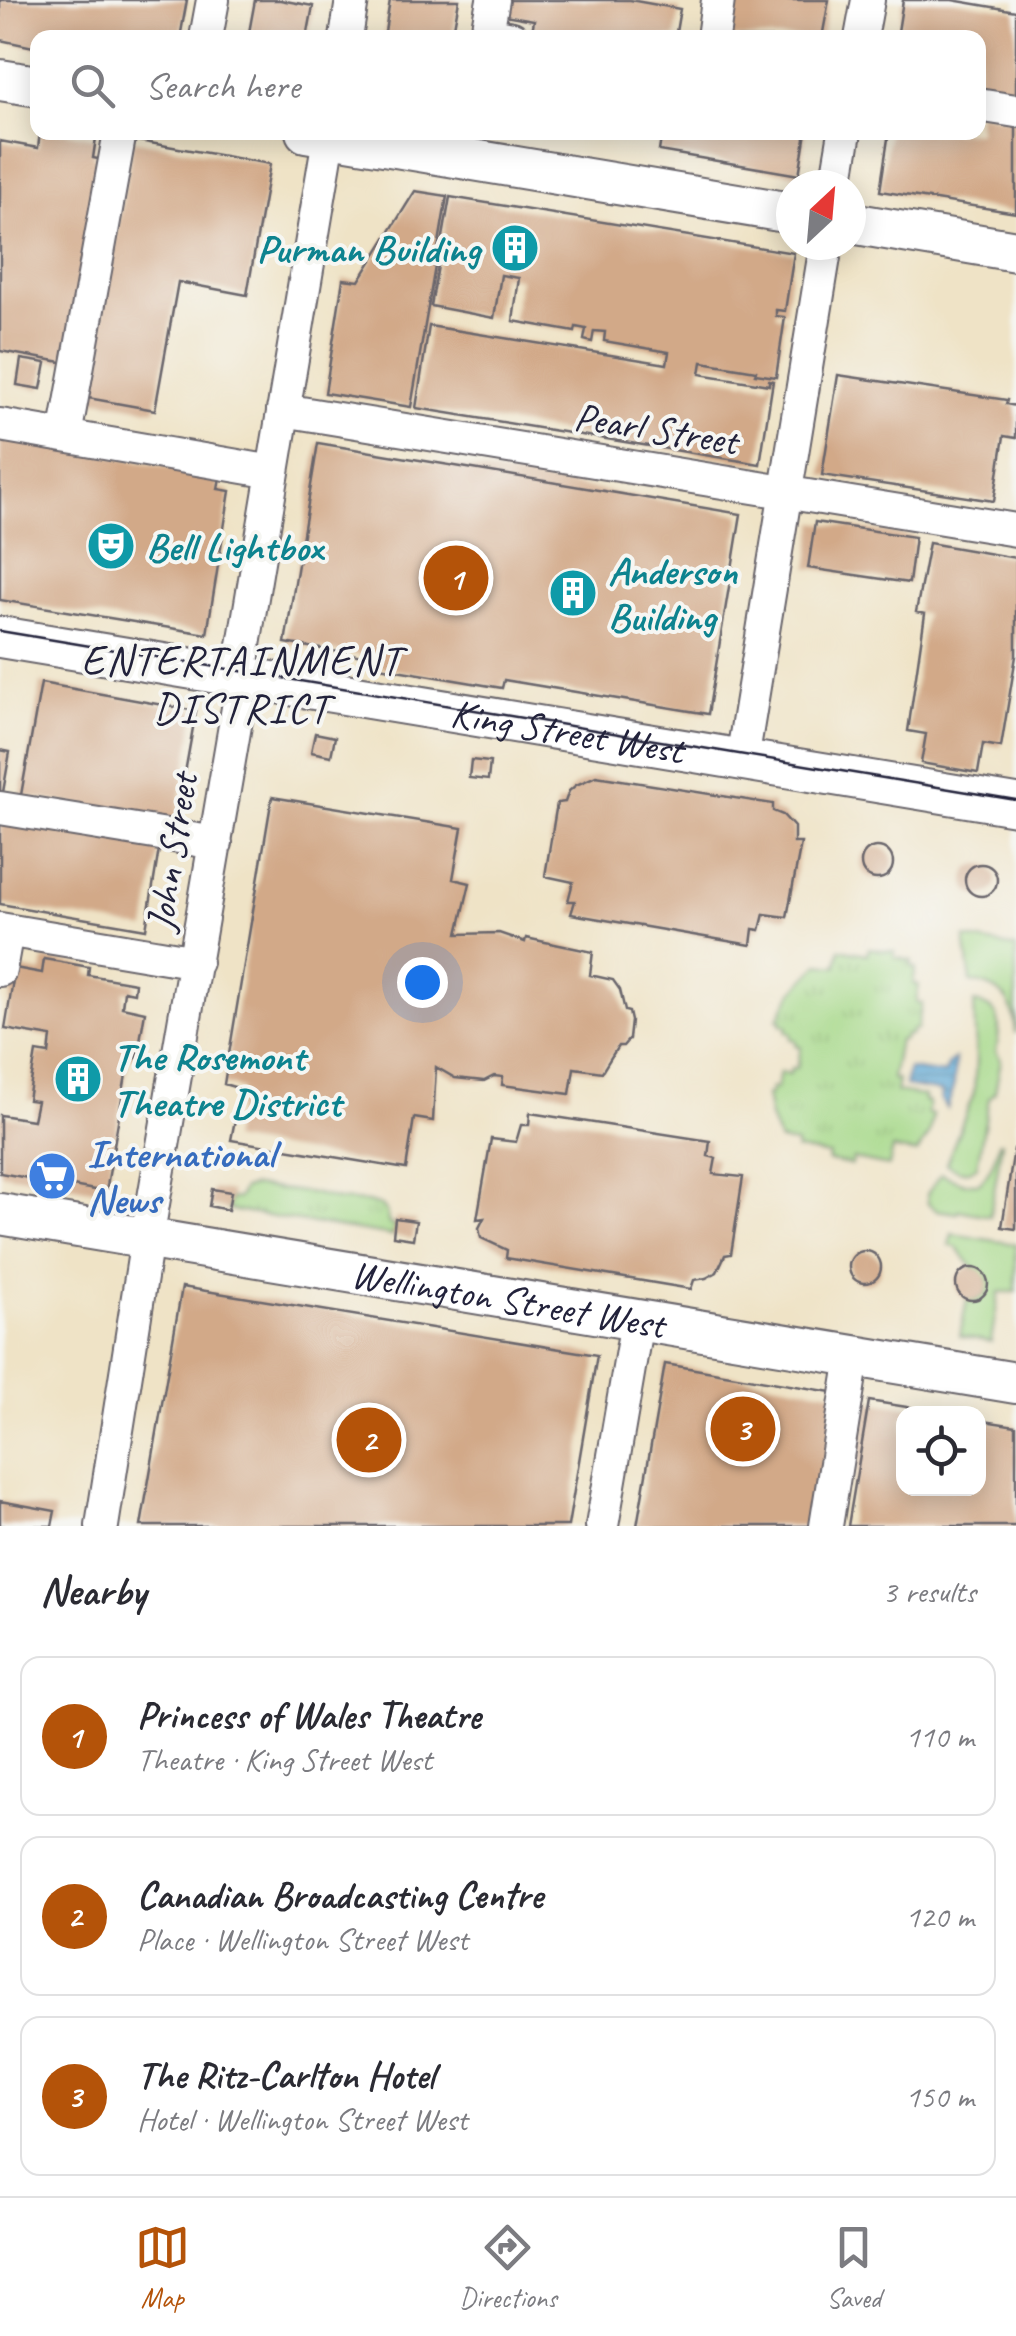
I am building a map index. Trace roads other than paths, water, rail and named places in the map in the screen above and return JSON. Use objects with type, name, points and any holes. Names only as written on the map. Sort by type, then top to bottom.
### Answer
[{"type":"main road","points":[[0,80],[30,85]]},
{"type":"main road","points":[[358,140],[776,210]]},
{"type":"main road","points":[[866,226],[1016,251]]},
{"type":"main road","name":"King Street West","points":[[0,636],[1016,805]]},
{"type":"main road","name":"Wellington Street West","points":[[0,1214],[1016,1384]]},
{"type":"street","points":[[207,30],[213,0]]},
{"type":"street","points":[[347,30],[352,0]]},
{"type":"street","points":[[488,30],[493,0]]},
{"type":"street","points":[[714,30],[718,0]]},
{"type":"street","points":[[862,30],[868,0]]},
{"type":"street","points":[[986,106],[1016,111]]},
{"type":"street","points":[[65,436],[119,140]]},
{"type":"street","name":"John Street","points":[[102,1526],[238,708],[321,140]]},
{"type":"street","points":[[839,170],[844,140]]},
{"type":"street","points":[[742,760],[824,260]]},
{"type":"street","name":"Pearl Street","points":[[283,410],[1016,530]]},
{"type":"street","points":[[0,425],[273,472]]},
{"type":"street","points":[[0,808],[216,843]]},
{"type":"street","points":[[0,970],[4,930],[196,962]]},
{"type":"street","points":[[602,1526],[637,1321]]},
{"type":"street","points":[[826,1526],[853,1358]]},
{"type":"water","points":[[955,1059],[947,1109],[941,1100],[942,1092],[905,1086],[908,1069],[945,1074],[947,1065]]},
{"type":"tram line","points":[[0,631],[1016,800]]},
{"type":"place","name":"Purman Building","points":[[515,248]]},
{"type":"place","name":"Bell Lightbox","points":[[111,546]]},
{"type":"place","name":"Princess of Wales Theatre","points":[[456,578]]},
{"type":"place","name":"Anderson Building","points":[[573,593]]},
{"type":"place","name":"The Rosemont Theatre District","points":[[78,1079]]},
{"type":"place","name":"International News","points":[[52,1176]]},
{"type":"place","name":"The Ritz-Carlton Hotel","points":[[743,1429]]},
{"type":"place","name":"Canadian Broadcasting Centre","points":[[369,1440]]},
{"type":"district","name":"ENTERTAINMENT DISTRICT","points":[[242,683]]}]
